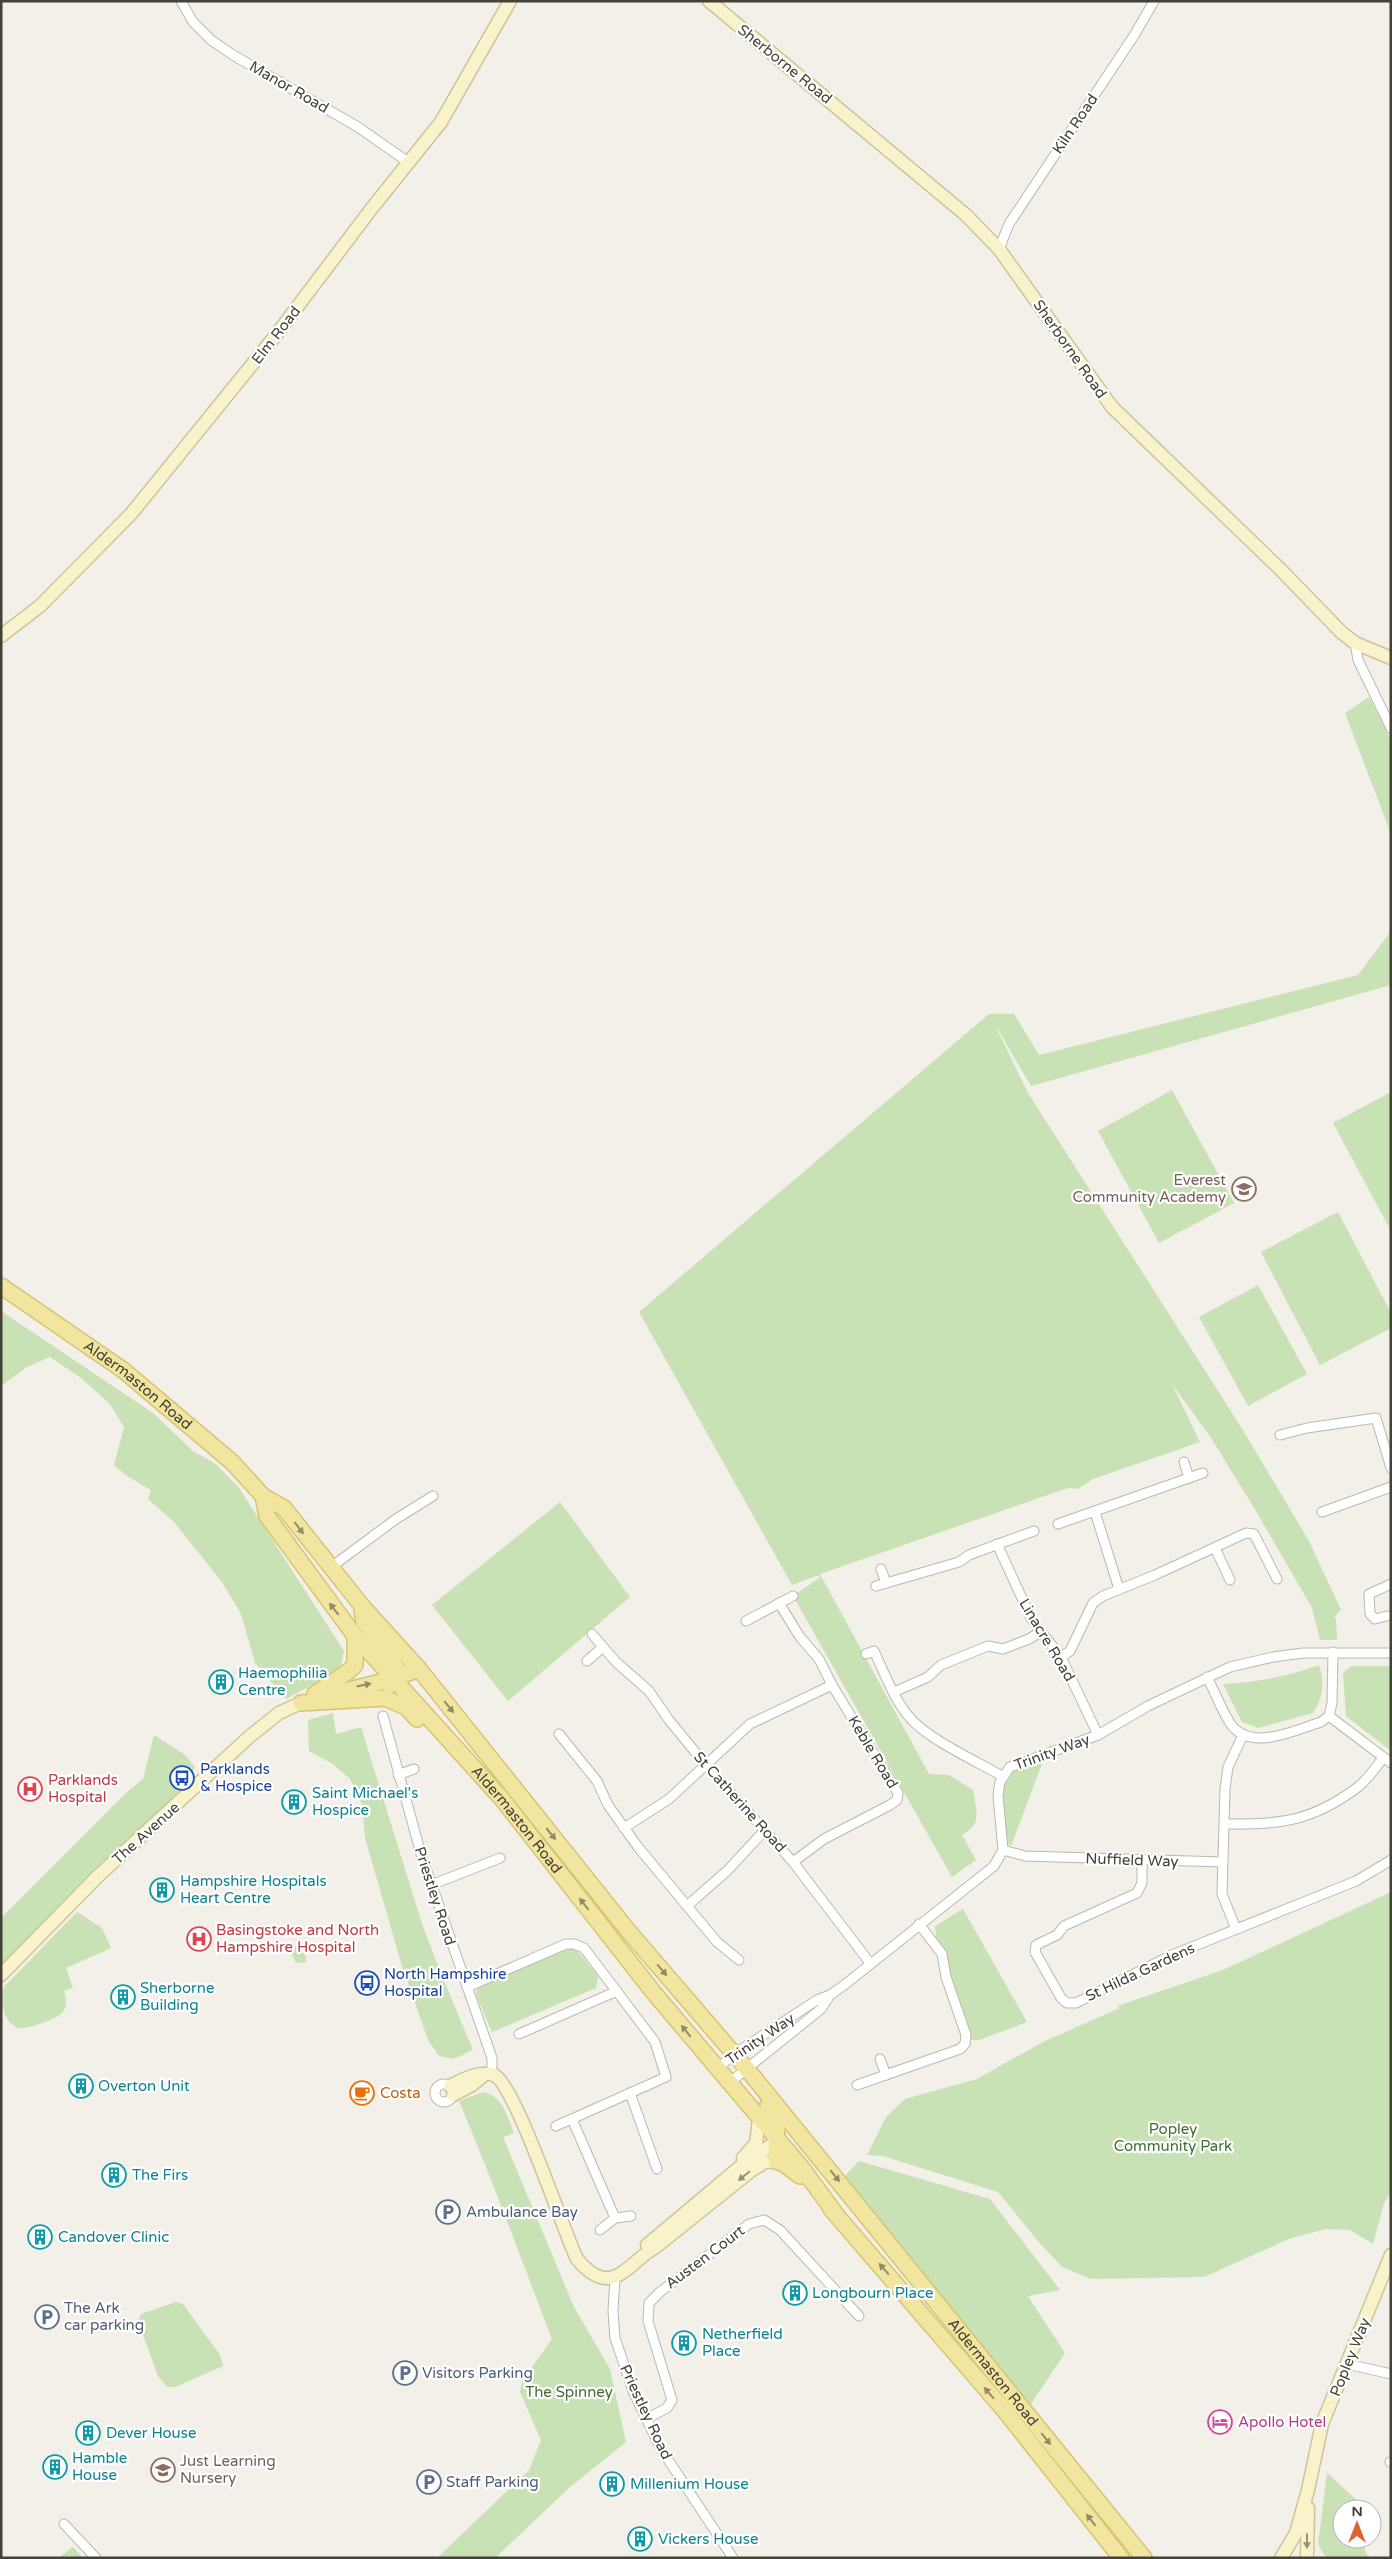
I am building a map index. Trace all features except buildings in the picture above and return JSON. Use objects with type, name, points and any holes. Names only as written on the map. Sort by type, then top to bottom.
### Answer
[{"type":"main road","name":"Aldermaston Road","points":[[1,1286],[123,1370],[232,1462],[263,1496],[284,1508],[318,1553],[335,1565],[362,1606],[419,1669],[630,1933],[747,2069],[1144,2558]]},
{"type":"main road","name":"Aldermaston Road","points":[[263,1496],[267,1516],[313,1582],[355,1636],[502,1799],[717,2069],[802,2168],[838,2217]]},
{"type":"main road","points":[[313,1582],[335,1565]]},
{"type":"main road","points":[[362,1606],[364,1622],[397,1668],[385,1698]]},
{"type":"main road","points":[[301,1703],[355,1665],[355,1636]]},
{"type":"main road","points":[[301,1703],[392,1679],[419,1669]]},
{"type":"main road","points":[[301,1703],[385,1698],[406,1707],[475,1782],[502,1799]]},
{"type":"main road","name":"Aldermaston Road","points":[[747,2069],[776,2120],[778,2141],[776,2161],[796,2173],[838,2217],[1005,2411],[1121,2558]]},
{"type":"main road","points":[[778,2141],[794,2137],[804,2139]]},
{"type":"street","name":"Manor Road","points":[[181,1],[193,22],[233,56],[358,127],[408,162]]},
{"type":"street","name":"Elm Road","points":[[1,636],[40,606],[131,514],[281,328],[408,162],[441,122],[510,1]]},
{"type":"street","name":"Sherborne Road","points":[[709,1],[966,215],[1000,249],[1112,407],[1281,570],[1341,632],[1355,643],[1391,658]]},
{"type":"street","name":"Kiln Road","points":[[1000,249],[1009,224],[1135,34],[1154,1]]},
{"type":"street","points":[[1355,643],[1358,660],[1391,728]]},
{"type":"street","points":[[1280,1436],[1307,1428],[1376,1418],[1391,1468]]},
{"type":"street","points":[[1184,1462],[1189,1478]]},
{"type":"street","points":[[1058,1524],[1203,1473]]},
{"type":"street","points":[[1322,1512],[1391,1488]]},
{"type":"street","points":[[335,1565],[396,1519],[434,1496]]},
{"type":"street","points":[[1095,1512],[1119,1589]]},
{"type":"street","points":[[876,1586],[959,1562],[969,1555],[1034,1531]]},
{"type":"street","points":[[1061,1657],[1070,1651],[1093,1603],[1119,1589],[1246,1533],[1254,1534],[1277,1578]]},
{"type":"street","name":"Linacre Road","points":[[997,1544],[1025,1606],[1040,1632],[1061,1657],[1098,1735]]},
{"type":"street","points":[[1215,1548],[1230,1580]]},
{"type":"street","points":[[881,1569],[886,1582]]},
{"type":"street","points":[[1387,1616],[1375,1620],[1370,1614],[1369,1594],[1391,1584]]},
{"type":"street","points":[[746,1621],[793,1596]]},
{"type":"street","name":"Keble Road","points":[[779,1603],[800,1637],[819,1660],[832,1685],[891,1778],[898,1793],[897,1800],[824,1839],[793,1862]]},
{"type":"street","points":[[894,1692],[928,1677],[941,1665],[988,1646],[1003,1649],[1029,1639],[1040,1632]]},
{"type":"street","name":"St Catherine Road","points":[[592,1634],[616,1662],[649,1690],[668,1720],[793,1862],[870,1963]]},
{"type":"street","points":[[588,1661],[603,1647]]},
{"type":"street","points":[[866,1654],[874,1652],[894,1692],[912,1720],[941,1741],[1002,1776]]},
{"type":"street","points":[[1207,1678],[1231,1725],[1244,1735],[1253,1738],[1266,1738],[1321,1722],[1329,1716],[1332,1703],[1333,1652]]},
{"type":"street","name":"Trinity Way","points":[[729,2083],[821,2008],[830,1995],[988,1871],[1000,1857],[1003,1850],[998,1795],[1002,1776],[1010,1767],[1022,1761],[1098,1735],[1148,1706],[1230,1667],[1273,1657],[1303,1653],[1391,1653]]},
{"type":"street","points":[[624,1828],[669,1799],[750,1724],[832,1685]]},
{"type":"street","name":"The Avenue","points":[[1,1975],[98,1877],[249,1737],[279,1713],[301,1703]]},
{"type":"street","name":"Priestley Road","points":[[383,1716],[398,1775],[431,1885],[492,2058],[489,2074]]},
{"type":"street","points":[[1225,1824],[1263,1824],[1305,1817],[1360,1786],[1387,1760],[1329,1716]]},
{"type":"street","points":[[559,1734],[597,1780],[608,1805],[624,1828],[718,1942],[740,1960]]},
{"type":"street","points":[[1244,1735],[1228,1766],[1222,1862],[1222,1894],[1236,1930],[1356,1881],[1391,1860]]},
{"type":"street","points":[[398,1775],[414,1769]]},
{"type":"street","points":[[687,1906],[728,1870],[764,1831]]},
{"type":"street","name":"Nuffield Way","points":[[1003,1850],[1025,1856],[1142,1862],[1222,1862]]},
{"type":"street","points":[[431,1885],[500,1858]]},
{"type":"street","name":"St Hilda Gardens","points":[[1142,1862],[1142,1883],[1137,1893],[1064,1926],[1057,1935],[1036,1945],[1035,1952],[1061,1998],[1066,2003],[1076,2003],[1172,1955],[1236,1930]]},
{"type":"street","points":[[857,2085],[960,2049],[965,2044],[966,2035],[946,1978],[942,1954],[919,1924]]},
{"type":"street","points":[[467,1987],[566,1944],[574,1944],[584,1948],[655,2042],[666,2077],[556,2126]]},
{"type":"street","points":[[519,2034],[617,1991]]},
{"type":"street","name":"Trinity Way","points":[[717,2069],[734,2054],[817,2000],[830,1995]]},
{"type":"street","points":[[880,2060],[886,2075]]},
{"type":"street","points":[[452,2091],[472,2086],[489,2074],[499,2078],[515,2104],[577,2259],[592,2273],[606,2278],[615,2278],[623,2275],[642,2254],[650,2241],[748,2160],[778,2141]]},
{"type":"street","points":[[630,2093],[657,2169]]},
{"type":"street","points":[[572,2119],[615,2218]]},
{"type":"street","points":[[708,2192],[712,2184],[753,2148],[759,2133],[759,2119]]},
{"type":"street","points":[[642,2254],[657,2246],[752,2170],[765,2162],[776,2161]]},
{"type":"street","points":[[600,2230],[615,2218],[631,2216]]},
{"type":"street","name":"Austen Court","points":[[646,2419],[667,2408],[672,2400],[648,2321],[649,2303],[660,2292],[749,2224],[764,2220],[780,2230],[859,2316]]},
{"type":"street","name":"Popley Way","points":[[1281,2558],[1296,2533],[1308,2490],[1322,2424],[1391,2255]]},
{"type":"street","name":"Priestley Road","points":[[615,2278],[613,2311],[617,2347],[624,2370],[646,2419],[669,2463],[733,2558]]},
{"type":"street","points":[[1348,2364],[1391,2374]]},
{"type":"street","name":"Popley Way","points":[[1307,2558],[1308,2490]]},
{"type":"street","points":[[64,2524],[96,2558]]},
{"type":"green space","points":[[1369,697],[1391,740],[1391,834],[1345,713]]},
{"type":"green space","points":[[1391,931],[1391,985],[1031,1086],[994,1023],[1028,1093],[1241,1427],[1309,1541],[1341,1610],[1334,1617],[1336,1618],[1337,1640],[1320,1640],[1312,1608],[1256,1511],[1211,1438],[1172,1384],[1200,1442],[1093,1479],[1078,1489],[1068,1488],[820,1574],[929,1774],[949,1775],[973,1790],[976,1821],[969,1831],[962,1835],[976,1860],[952,1877],[793,1596],[821,1577],[816,1576],[792,1585],[639,1312],[989,1014],[1014,1014],[1039,1055],[1358,975]]},
{"type":"green space","points":[[1172,1090],[1234,1203],[1159,1243],[1098,1131]]},
{"type":"green space","points":[[1391,1092],[1391,1231],[1333,1123]]},
{"type":"green space","points":[[1338,1212],[1391,1313],[1391,1328],[1320,1365],[1261,1252]]},
{"type":"green space","points":[[1258,1285],[1307,1374],[1248,1406],[1199,1317]]},
{"type":"green space","points":[[1,1311],[153,1413],[193,1451],[216,1464],[239,1488],[344,1651],[340,1670],[286,1699],[255,1663],[241,1614],[222,1582],[174,1522],[148,1499],[151,1490],[127,1476],[114,1465],[124,1427],[110,1404],[81,1378],[50,1357],[27,1367],[1,1386]]},
{"type":"green space","points":[[560,1502],[630,1597],[508,1701],[432,1605]]},
{"type":"green space","points":[[1319,1665],[1322,1690],[1319,1702],[1313,1713],[1258,1728],[1242,1722],[1223,1684],[1271,1678]]},
{"type":"green space","points":[[1351,1666],[1391,1666],[1391,1751],[1346,1716],[1343,1673]]},
{"type":"green space","points":[[333,1713],[336,1734],[361,1727],[422,1924],[473,2050],[454,2059],[439,2056],[428,2040],[402,1966],[365,1838],[362,1804],[350,1779],[333,1764],[309,1751],[308,1720]]},
{"type":"green space","points":[[154,1735],[184,1754],[195,1767],[183,1787],[1,1965],[1,1918],[127,1792],[143,1779]]},
{"type":"green space","points":[[1041,1759],[1043,1761],[1011,1846],[1005,1841],[1001,1813],[1003,1786],[1006,1778],[1012,1771],[1022,1765]]},
{"type":"green space","name":"Popley Community Park","points":[[1391,1892],[1391,2192],[1384,2203],[1373,2244],[1350,2230],[1326,2229],[1291,2238],[1204,2277],[1091,2279],[1062,2267],[998,2192],[883,2156],[867,2155],[886,2117],[905,2099],[977,2079],[1043,2042],[1120,2008],[1117,2006],[1223,1970]]},
{"type":"green space","points":[[963,1909],[1027,2022],[979,2040],[967,2040],[934,1938],[936,1935],[935,1926]]},
{"type":"green space","points":[[77,1912],[102,1928],[111,1948],[66,1968],[73,1988],[64,1991],[66,2005],[62,2013],[41,2024],[18,2028],[6,2016],[2,1998],[4,1987]]},
{"type":"green space","points":[[287,1943],[296,1946],[306,1956],[306,1962],[296,1963],[288,1945],[285,1946]]},
{"type":"green space","points":[[569,1948],[577,1950],[598,1976],[596,1988],[492,2032],[476,1995],[477,1988]]},
{"type":"green space","name":"The Spinney","points":[[483,2092],[490,2094],[500,2102],[509,2120],[514,2133],[503,2137],[574,2307],[610,2369],[626,2442],[570,2487],[495,2558],[437,2558],[529,2470],[541,2440],[520,2392],[522,2381],[552,2339],[495,2189],[459,2101]]},
{"type":"green space","points":[[859,2161],[990,2199],[1060,2290],[1028,2296],[1065,2353],[1029,2407],[844,2177]]},
{"type":"green space","points":[[176,2302],[183,2304],[220,2355],[223,2366],[175,2387],[167,2387],[158,2376],[138,2321],[141,2314]]},
{"type":"green space","points":[[1327,2473],[1356,2499],[1332,2499],[1332,2549],[1365,2549],[1367,2555],[1372,2558],[1326,2558],[1318,2544]]},
{"type":"green space","points":[[73,2547],[83,2558],[58,2558]]},
{"type":"place","name":"Everest Community Academy","points":[[1244,1189]]},
{"type":"place","name":"Haemophilia Centre","points":[[221,1682]]},
{"type":"place","name":"Parklands & Hospice","points":[[182,1778]]},
{"type":"place","name":"Parklands Hospital","points":[[30,1789]]},
{"type":"place","name":"Saint Michael's Hospice","points":[[294,1802]]},
{"type":"place","name":"Hampshire Hospitals Heart Centre","points":[[162,1890]]},
{"type":"place","name":"Basingstoke and North Hampshire Hospital","points":[[199,1939]]},
{"type":"place","name":"North Hampshire Hospital","points":[[367,1983]]},
{"type":"place","name":"Sherborne Building","points":[[123,1997]]},
{"type":"place","name":"Overton Unit","points":[[81,2086]]},
{"type":"place","name":"Costa","points":[[362,2093]]},
{"type":"place","name":"The Firs","points":[[114,2175]]},
{"type":"place","name":"Ambulance Bay","points":[[448,2212]]},
{"type":"place","name":"Candover Clinic","points":[[40,2237]]},
{"type":"place","name":"Longbourn Place","points":[[795,2293]]},
{"type":"place","name":"The Ark car parking","points":[[47,2317]]},
{"type":"place","name":"Netherfield Place","points":[[684,2343]]},
{"type":"place","name":"Visitors Parking","points":[[405,2373]]},
{"type":"place","name":"Apollo Hotel","points":[[1220,2422]]},
{"type":"place","name":"Dever House","points":[[88,2433]]},
{"type":"place","name":"Hamble House","points":[[55,2467]]},
{"type":"place","name":"Just Learning Nursery","points":[[163,2470]]},
{"type":"place","name":"Staff Parking","points":[[429,2482]]},
{"type":"place","name":"Millenium House","points":[[612,2484]]},
{"type":"place","name":"Vickers House","points":[[640,2539]]}]
